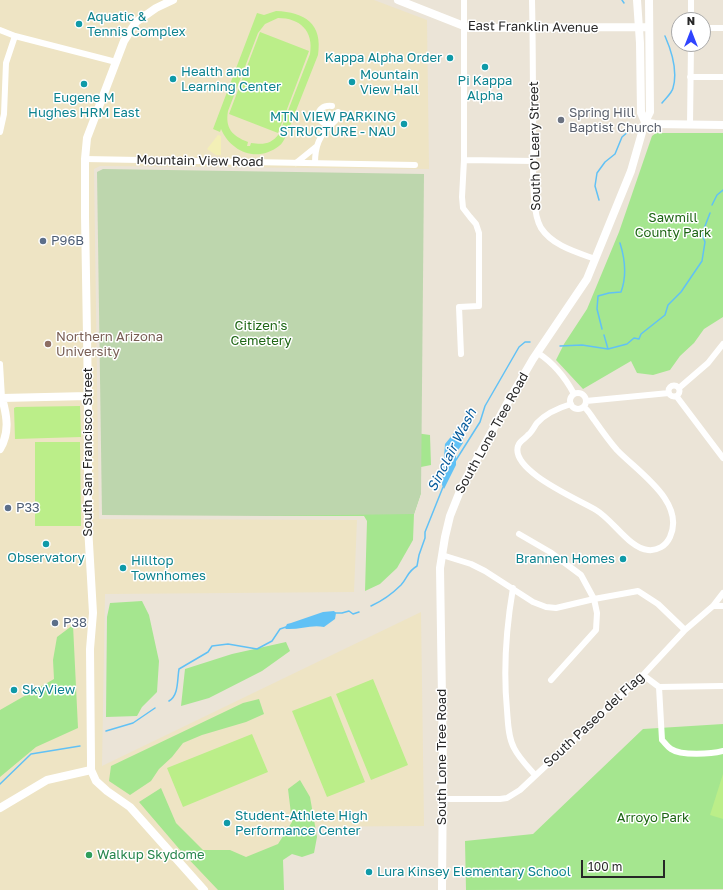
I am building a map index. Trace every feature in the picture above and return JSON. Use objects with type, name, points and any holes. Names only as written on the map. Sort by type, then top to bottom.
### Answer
[{"type":"street","name":"South San Francisco Street","points":[[91,770],[90,649],[93,613],[88,526],[85,159],[87,138],[124,41],[136,22],[156,8],[173,0]]},
{"type":"street","name":"East Franklin Avenue","points":[[398,0],[431,12],[464,27],[649,27]]},
{"type":"street","points":[[461,354],[459,307],[479,306],[479,233],[476,224],[464,208],[462,197],[464,160],[464,0]]},
{"type":"street","name":"South O'Leary Street","points":[[532,0],[536,217],[548,237],[564,247],[595,259]]},
{"type":"street","name":"South Lone Tree Road","points":[[637,0],[640,43],[641,113],[645,122]]},
{"type":"street","name":"South Lone Tree Road","points":[[442,890],[443,799],[440,568],[445,537],[450,516],[462,486],[509,400],[587,279],[631,171],[645,122],[650,112],[649,0]]},
{"type":"street","points":[[691,0],[691,12]]},
{"type":"street","points":[[711,28],[723,28]]},
{"type":"street","points":[[0,30],[15,36],[116,62]]},
{"type":"street","points":[[0,132],[4,114],[6,63],[15,36]]},
{"type":"street","points":[[690,125],[691,52]]},
{"type":"street","points":[[690,77],[723,77]]},
{"type":"street","points":[[324,131],[319,115],[321,109],[326,105],[332,106]]},
{"type":"street","points":[[315,163],[317,146],[324,131],[337,119],[338,112]]},
{"type":"street","points":[[321,121],[325,124],[332,124]]},
{"type":"street","points":[[645,122],[654,124],[723,125]]},
{"type":"street","points":[[296,163],[317,146]]},
{"type":"street","name":"Mountain View Road","points":[[85,159],[415,165]]},
{"type":"street","points":[[464,160],[534,161]]},
{"type":"street","points":[[679,388],[708,363],[723,344]]},
{"type":"street","points":[[538,353],[561,373],[574,394]]},
{"type":"street","points":[[0,364],[1,402],[7,414],[7,433],[0,449]]},
{"type":"street","points":[[669,394],[671,387],[675,386],[679,388]]},
{"type":"street","points":[[677,397],[680,393],[679,388]]},
{"type":"street","points":[[578,393],[583,395],[586,400],[584,407],[575,409],[571,404],[570,399],[574,394],[578,393]]},
{"type":"street","points":[[586,400],[669,394],[673,397],[677,397],[723,458]]},
{"type":"street","points":[[1,402],[88,396]]},
{"type":"street","points":[[571,404],[550,412],[541,419],[519,444],[518,455],[527,468],[542,480],[568,496],[603,514],[634,545],[647,550],[659,549],[668,541],[672,528],[672,515],[667,502],[658,489],[616,449],[584,407]]},
{"type":"street","points":[[519,534],[550,552],[581,575],[594,599],[597,613],[596,630],[551,680]]},
{"type":"street","points":[[442,555],[471,564],[533,602],[546,607],[556,608],[638,590],[658,604],[685,630]]},
{"type":"street","points":[[512,588],[505,647],[510,736],[514,748],[535,775]]},
{"type":"street","name":"South Paseo del Flag","points":[[443,799],[492,800],[507,798],[520,790],[643,675],[685,630],[713,606],[723,593]]},
{"type":"street","points":[[713,606],[723,606]]},
{"type":"street","points":[[643,675],[659,687],[723,686]]},
{"type":"street","points":[[659,687],[662,740],[672,750],[695,754],[716,753],[723,751]]},
{"type":"street","points":[[0,808],[47,780],[91,770],[96,781],[107,791],[130,807],[204,890]]},
{"type":"shaded area","name":"Northern Arizona University","points":[[0,0],[374,0],[427,20],[429,169],[100,166],[94,169],[99,519],[357,520],[354,592],[105,594],[102,766],[421,612],[424,826],[280,827],[281,890],[0,890]]},
{"type":"green space","points":[[276,11],[296,14],[303,17],[315,28],[318,35],[319,44],[318,55],[284,140],[280,145],[271,151],[262,154],[254,154],[238,149],[231,144],[221,129],[220,132],[213,129],[257,13],[264,15]],"holes":[[[278,18],[293,20],[304,27],[310,39],[310,54],[279,134],[270,142],[260,144],[251,143],[250,146],[247,146],[248,142],[242,140],[231,131],[227,117],[228,111],[258,33],[265,24]]]},
{"type":"green space","points":[[260,32],[309,51],[278,133],[229,114]]},
{"type":"green space","name":"Sawmill County Park","points":[[656,133],[723,133],[723,317],[704,329],[694,343],[680,356],[670,370],[653,375],[637,373],[631,361],[583,389],[556,360],[564,344],[587,309],[619,232],[652,136]]},
{"type":"green space","name":"Citizen's Cemetery","points":[[103,169],[424,174],[421,493],[414,514],[262,516],[102,515],[97,172]]},
{"type":"green space","points":[[80,406],[81,437],[15,439],[14,408]]},
{"type":"green space","points":[[401,431],[430,435],[431,465],[421,467],[421,493],[414,514],[413,540],[397,568],[380,584],[365,591],[367,521],[364,516],[262,516],[264,477]]},
{"type":"green space","points":[[35,442],[80,442],[81,526],[35,526]]},
{"type":"green space","points":[[142,601],[149,615],[159,661],[157,692],[142,707],[137,716],[106,717],[107,617],[110,603]]},
{"type":"green space","points":[[73,625],[78,728],[36,747],[0,777],[0,710],[54,679],[53,660],[57,637]]},
{"type":"green space","points":[[286,642],[290,651],[262,671],[209,698],[181,706],[185,669],[232,654]]},
{"type":"green space","points":[[373,679],[408,765],[371,780],[336,694]]},
{"type":"green space","points":[[331,696],[365,782],[327,797],[292,711]]},
{"type":"green space","points":[[259,699],[264,714],[246,722],[202,735],[183,743],[172,757],[159,769],[151,781],[130,795],[109,781],[111,766],[243,703]]},
{"type":"green space","name":"Arroyo Park","points":[[723,724],[723,889],[466,890],[465,841],[533,834],[643,729]]},
{"type":"green space","points":[[252,734],[268,772],[183,807],[167,768]]},
{"type":"green space","points":[[723,774],[723,819],[710,815]]},
{"type":"green space","points":[[300,780],[310,797],[317,837],[314,853],[302,857],[292,854],[283,860],[284,890],[218,890],[181,851],[139,802],[161,788],[176,823],[203,850],[230,850],[246,857],[278,844],[292,822],[288,789]]},
{"type":"sand","points":[[218,135],[221,136],[221,155],[216,155],[207,149]]},
{"type":"water","points":[[458,428],[463,431],[463,443],[456,453],[456,465],[444,489],[442,485],[445,444]]},
{"type":"water","points":[[334,611],[336,613],[335,619],[324,627],[315,626],[291,629],[285,628],[287,624],[323,612]]},
{"type":"waterway","points":[[662,103],[672,90],[675,75],[672,55],[665,36]]},
{"type":"waterway","points":[[599,200],[595,186],[597,173],[605,162],[615,154],[622,137],[629,131]]},
{"type":"waterway","points":[[712,205],[717,195],[723,190]]},
{"type":"waterway","points":[[560,346],[582,345],[608,349],[627,344],[634,338],[639,339],[641,334],[665,315],[668,305],[681,292],[702,261],[705,242],[702,234],[710,213]]},
{"type":"waterway","points":[[602,329],[597,309],[598,296],[621,292],[623,286],[625,268],[620,243]]},
{"type":"waterway","points":[[604,335],[608,349]]},
{"type":"waterway","name":"Sinclair Wash","points":[[456,460],[480,422],[485,406],[519,347],[525,342],[530,342]]},
{"type":"waterway","name":"Sinclair Wash","points":[[371,606],[401,585],[411,570],[417,566],[425,538],[425,532],[443,487]]},
{"type":"waterway","name":"Sinclair Wash","points":[[335,613],[349,611],[353,614],[359,612]]},
{"type":"waterway","name":"Sinclair Wash","points":[[169,701],[176,691],[179,669],[208,652],[212,646],[228,644],[257,649],[272,641],[280,629],[286,627]]},
{"type":"waterway","name":"Sinclair Wash","points":[[106,731],[133,723],[155,708]]},
{"type":"waterway","name":"Sinclair Wash","points":[[0,784],[31,754],[80,746]]},
{"type":"place","name":"Aquatic & Tennis Complex","points":[[79,24]]},
{"type":"place","name":"Kappa Alpha Order","points":[[450,58]]},
{"type":"place","name":"Pi Kappa Alpha","points":[[485,67]]},
{"type":"place","name":"Health and Learning Center","points":[[173,79]]},
{"type":"place","name":"Mountain View Hall","points":[[352,82]]},
{"type":"place","name":"Eugene M Hughes HRM East","points":[[84,84]]},
{"type":"place","name":"Spring Hill Baptist Church","points":[[561,120]]},
{"type":"place","name":"MTN VIEW PARKING STRUCTURE - NAU","points":[[404,124]]},
{"type":"place","name":"P96B","points":[[43,241]]},
{"type":"place","name":"Northern Arizona University","points":[[48,344]]},
{"type":"place","name":"P33","points":[[8,508]]},
{"type":"place","name":"Observatory","points":[[46,544]]},
{"type":"place","name":"Brannen Homes","points":[[623,559]]},
{"type":"place","name":"Hilltop Townhomes","points":[[123,568]]},
{"type":"place","name":"P38","points":[[55,623]]},
{"type":"place","name":"SkyView","points":[[14,690]]},
{"type":"place","name":"Student-Athlete High Performance Center","points":[[227,823]]},
{"type":"place","name":"Walkup Skydome","points":[[89,855]]},
{"type":"place","name":"Lura Kinsey Elementary School","points":[[369,872]]}]
